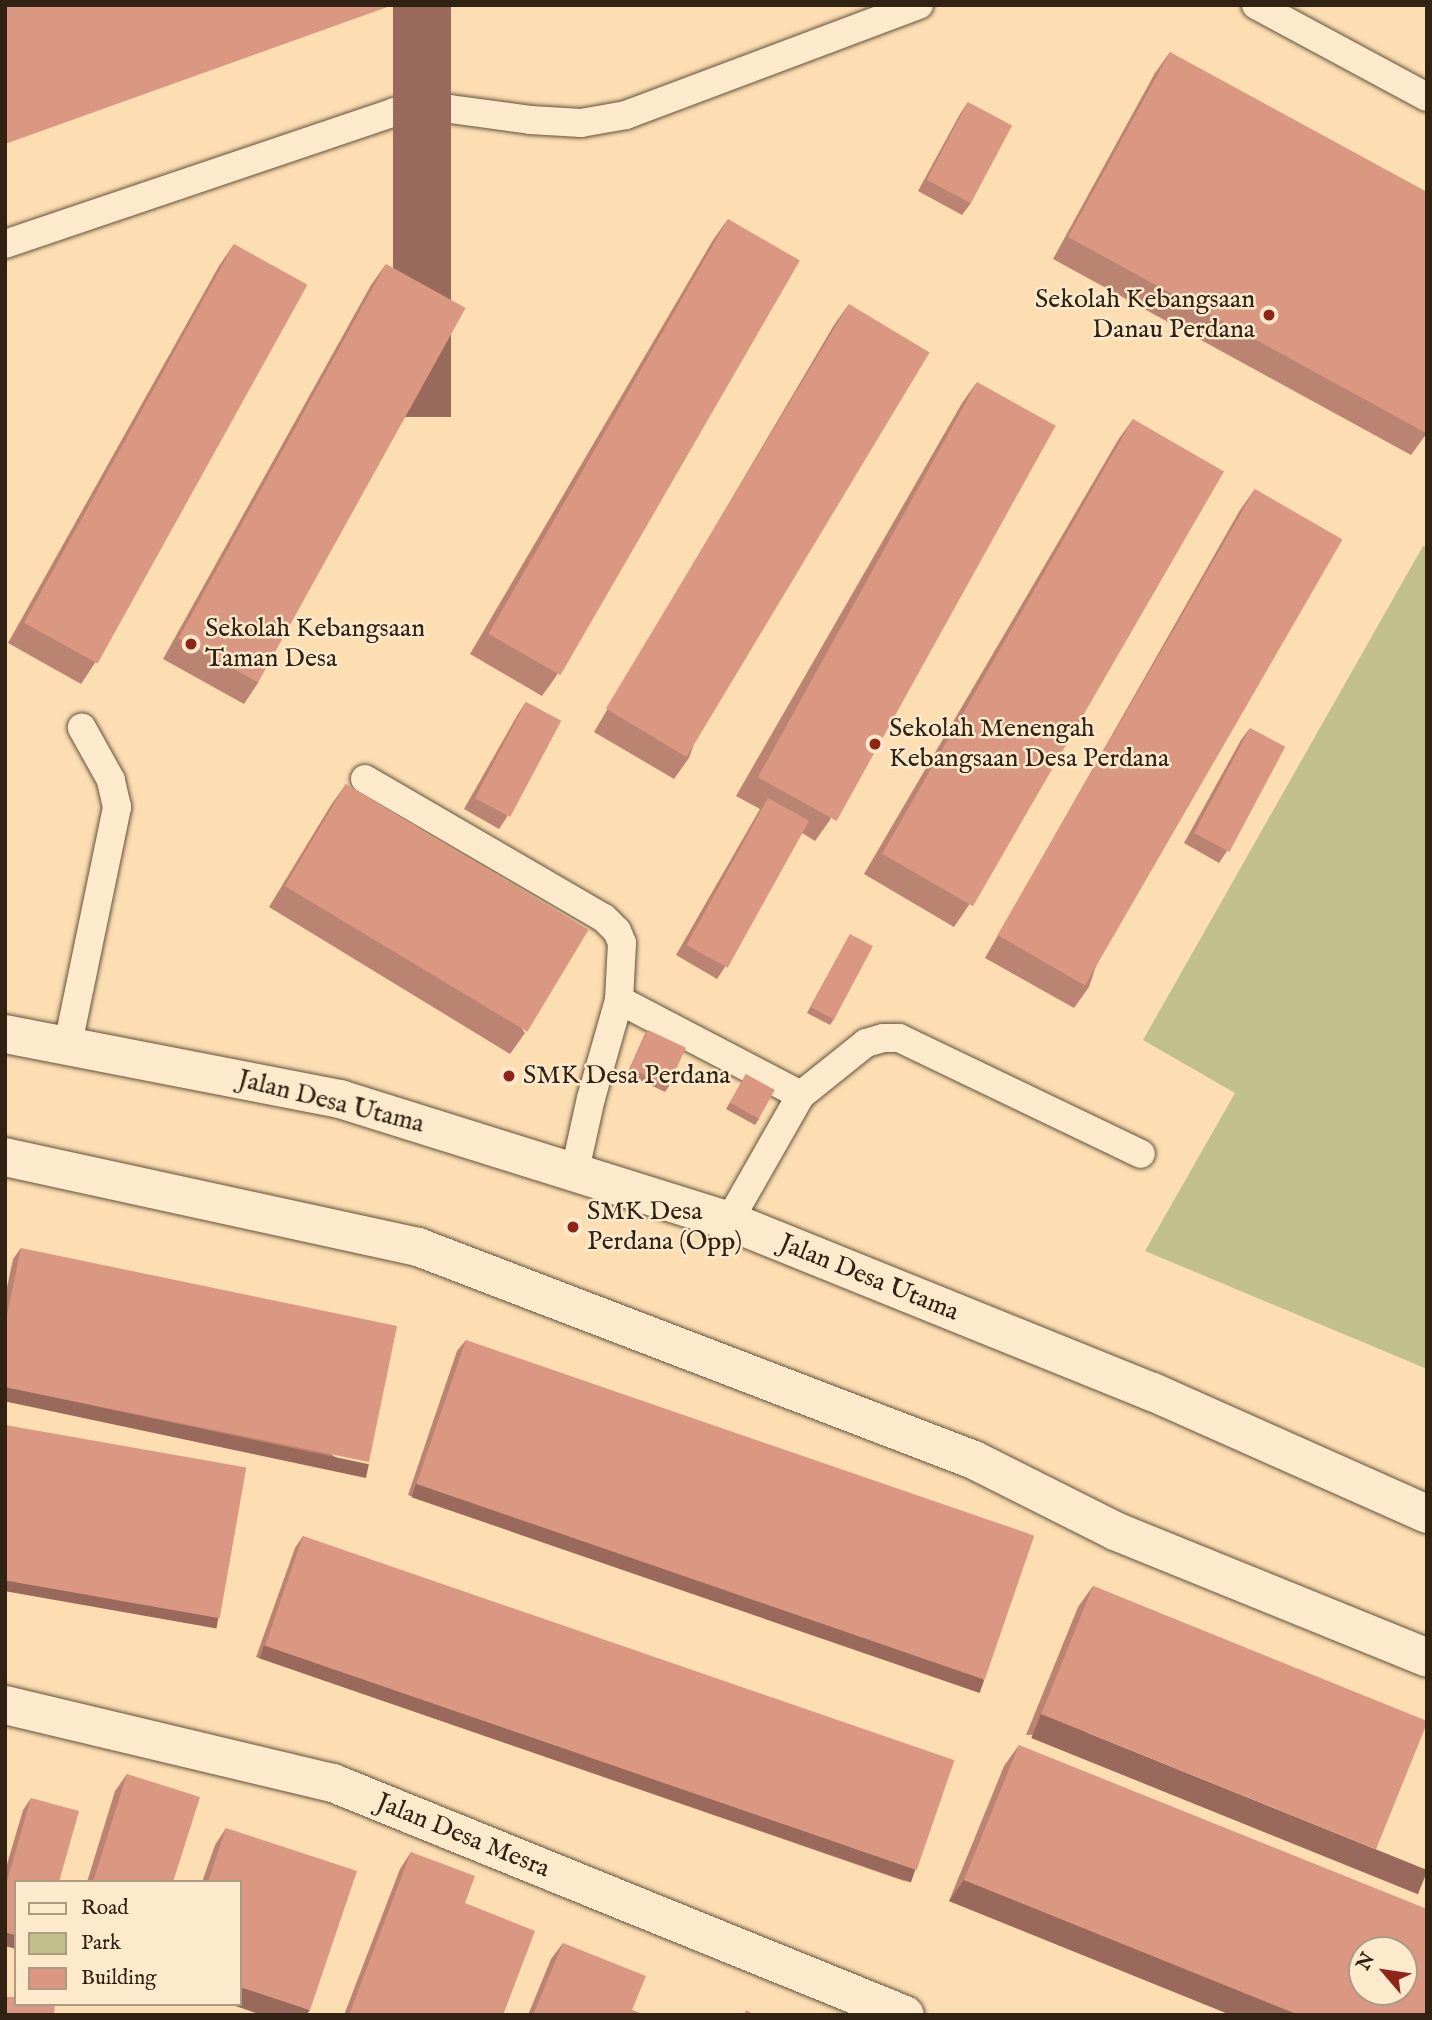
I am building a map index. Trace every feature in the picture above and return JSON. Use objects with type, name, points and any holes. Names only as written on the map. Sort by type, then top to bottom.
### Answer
[{"type":"street","name":"Jalan Desa Utama","points":[[5,1034],[68,1044],[340,1099],[575,1170],[729,1221],[1153,1392],[1427,1514]]},
{"type":"street","points":[[5,1157],[418,1247],[974,1460],[1115,1531],[1427,1658]]},
{"type":"street","name":"Jalan Desa Mesra","points":[[5,1705],[333,1783],[905,2015]]},
{"type":"lane","points":[[5,244],[394,112],[450,109],[530,120],[581,122],[626,115],[919,5]]},
{"type":"lane","points":[[1256,5],[1427,97]]},
{"type":"lane","points":[[68,1044],[117,807],[111,780],[82,728]]},
{"type":"lane","points":[[365,779],[604,918],[622,943],[619,1000],[590,1098],[575,1170]]},
{"type":"lane","points":[[619,1000],[801,1096]]},
{"type":"lane","points":[[729,1221],[801,1096],[866,1043],[899,1038],[1141,1154]]},
{"type":"green space","points":[[1423,546],[1427,547],[1427,1369],[1145,1251],[1235,1093],[1143,1040]]},
{"type":"building","points":[[5,5],[393,5],[5,144]]},
{"type":"building","points":[[1170,52],[1427,192],[1426,433],[1068,237]]},
{"type":"building","points":[[968,102],[1012,125],[971,203],[927,180]]},
{"type":"building","points":[[728,219],[800,260],[560,675],[489,634]]},
{"type":"building","points":[[234,244],[307,285],[98,663],[24,623]]},
{"type":"building","points":[[386,264],[466,308],[258,682],[179,638]]},
{"type":"building","points":[[849,304],[930,352],[686,757],[606,709]]},
{"type":"building","points":[[977,382],[1056,426],[837,821],[758,777]]},
{"type":"building","points":[[1133,419],[1224,472],[973,906],[882,854]]},
{"type":"building","points":[[1255,489],[1342,540],[1085,986],[998,935]]},
{"type":"building","points":[[526,702],[561,721],[510,817],[475,798]]},
{"type":"building","points":[[1250,728],[1285,747],[1229,852],[1194,833]]},
{"type":"building","points":[[346,784],[589,930],[527,1032],[285,886]]},
{"type":"building","points":[[768,798],[809,821],[728,968],[687,945]]},
{"type":"building","points":[[850,934],[873,946],[834,1019],[811,1007]]},
{"type":"building","points":[[648,1030],[686,1048],[668,1086],[630,1068]]},
{"type":"building","points":[[746,1074],[775,1090],[759,1119],[730,1103]]},
{"type":"building","points":[[21,1248],[397,1326],[369,1462],[5,1387],[5,1324]]},
{"type":"building","points":[[466,1340],[1034,1536],[985,1679],[417,1484]]},
{"type":"building","points":[[5,1425],[246,1468],[220,1618],[5,1580]]},
{"type":"building","points":[[303,1536],[954,1760],[917,1870],[265,1646]]},
{"type":"building","points":[[1093,1586],[1427,1721],[1376,1849],[1041,1714]]},
{"type":"building","points":[[1019,1745],[1427,1909],[1427,2015],[1299,2015],[964,1880]]},
{"type":"building","points":[[127,1774],[200,1797],[174,1880],[94,1880]]},
{"type":"building","points":[[31,1798],[79,1811],[60,1880],[14,1880],[14,1934],[5,1932],[5,1888]]},
{"type":"building","points":[[226,1828],[357,1871],[310,2010],[242,1988],[242,1880],[209,1880]]},
{"type":"building","points":[[411,1852],[475,1876],[465,1903],[535,1931],[503,2015],[349,2015]]},
{"type":"building","points":[[563,1943],[646,1976],[632,2010],[644,2015],[533,2015]]},
{"type":"building","points":[[5,1997],[14,1997],[14,2006],[55,2006],[54,2015],[5,2015]]},
{"type":"place","name":"Sekolah Kebangsaan Danau Perdana","points":[[1269,315]]},
{"type":"place","name":"Sekolah Kebangsaan Taman Desa","points":[[191,644]]},
{"type":"place","name":"Sekolah Menengah Kebangsaan Desa Perdana","points":[[875,744]]},
{"type":"place","name":"SMK Desa Perdana","points":[[509,1076]]},
{"type":"place","name":"SMK Desa Perdana (Opp)","points":[[573,1227]]}]
